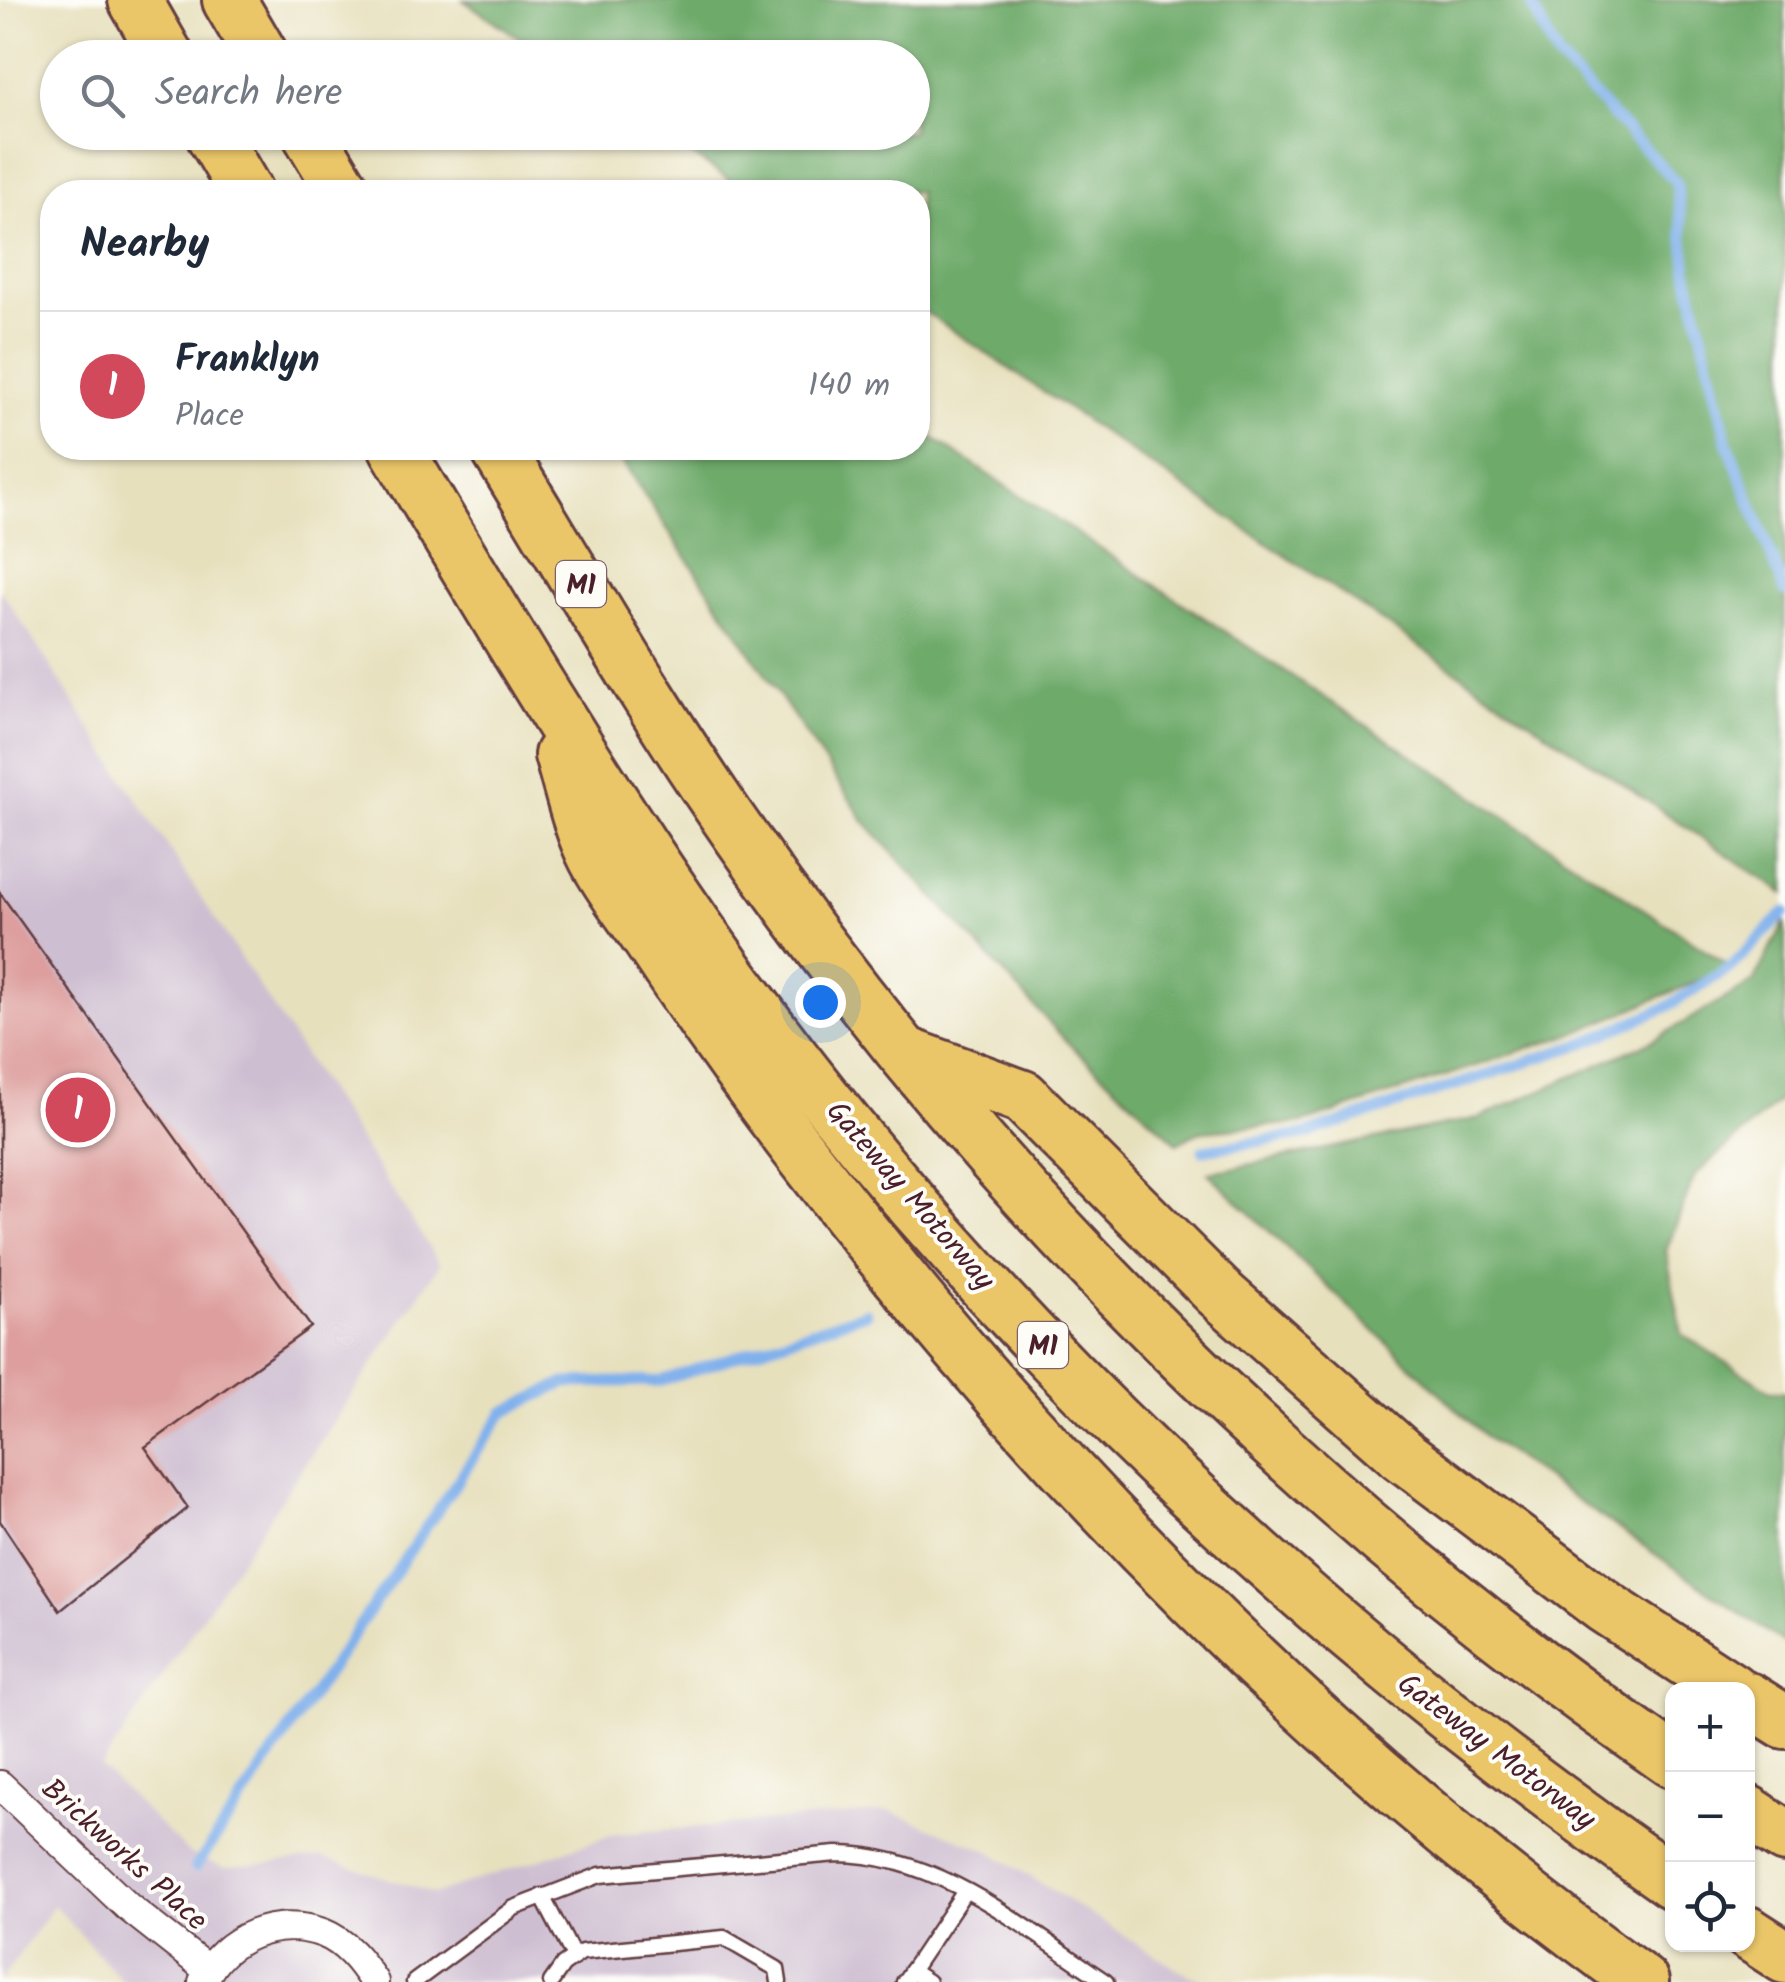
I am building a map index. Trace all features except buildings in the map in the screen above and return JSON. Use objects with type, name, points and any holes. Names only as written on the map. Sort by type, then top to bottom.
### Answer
[{"type":"highway","points":[[134,0],[157,40]]},
{"type":"highway","points":[[229,0],[252,40]]},
{"type":"highway","points":[[222,150],[239,180]]},
{"type":"highway","points":[[319,150],[337,180]]},
{"type":"highway","name":"Gateway Motorway","points":[[403,460],[539,689],[662,878],[805,1072],[912,1201],[1098,1403],[1195,1498],[1358,1644],[1525,1775],[1665,1877]]},
{"type":"highway","name":"M1","points":[[504,460],[738,834],[906,1054],[1111,1283],[1222,1393],[1405,1557],[1528,1656],[1665,1756]]},
{"type":"highway","points":[[539,689],[594,856],[786,1134],[1000,1399],[1161,1569],[1304,1706],[1448,1831],[1642,1982]]},
{"type":"highway","points":[[906,1054],[1023,1097],[1218,1292],[1402,1454],[1605,1607],[1720,1682]]},
{"type":"highway","points":[[1755,1703],[1785,1722]]},
{"type":"highway","points":[[1755,1817],[1785,1836]]},
{"type":"highway","points":[[1755,1937],[1785,1956]]},
{"type":"street","name":"Brickworks Place","points":[[0,1785],[205,1976]]},
{"type":"street","points":[[205,1976],[230,1946],[259,1931],[294,1926],[326,1934],[356,1956],[374,1982]]},
{"type":"lane","points":[[414,1982],[499,1918],[542,1896],[600,1876],[837,1854],[898,1860],[964,1891],[1106,1982]]},
{"type":"lane","points":[[928,1982],[908,1976],[964,1891]]},
{"type":"lane","points":[[542,1896],[573,1956]]},
{"type":"lane","points":[[551,1982],[573,1956],[591,1950],[724,1938],[776,1969],[779,1982]]},
{"type":"shaded area","points":[[0,589],[440,1264],[101,1767],[188,1853],[226,1868],[322,1857],[435,1894],[615,1834],[890,1811],[989,1851],[1178,1969],[1207,1982],[123,1982],[54,1905],[0,1982]]},
{"type":"green space","points":[[463,0],[1785,0],[1785,894],[930,315],[930,180],[730,180],[685,150],[930,150],[930,40],[523,40]]},
{"type":"green space","points":[[930,436],[1731,967],[1575,1033],[1303,1123],[1202,1131],[1177,1143],[1068,1043],[865,822],[621,460],[930,460]]},
{"type":"green space","points":[[1785,921],[1785,1096],[1695,1175],[1666,1251],[1682,1334],[1771,1391],[1785,1391],[1785,1644],[1486,1437],[1208,1173],[1479,1118],[1652,1041],[1753,982]]},
{"type":"waterway","points":[[1529,0],[1558,58],[1676,182],[1689,278],[1727,441],[1785,591]]},
{"type":"waterway","points":[[1203,1150],[1303,1135],[1579,1045],[1665,1008],[1731,967],[1785,912]]},
{"type":"waterway","points":[[196,1867],[504,1412],[565,1383],[661,1381],[866,1313]]},
{"type":"place","name":"Franklyn","points":[[78,1110]]}]
